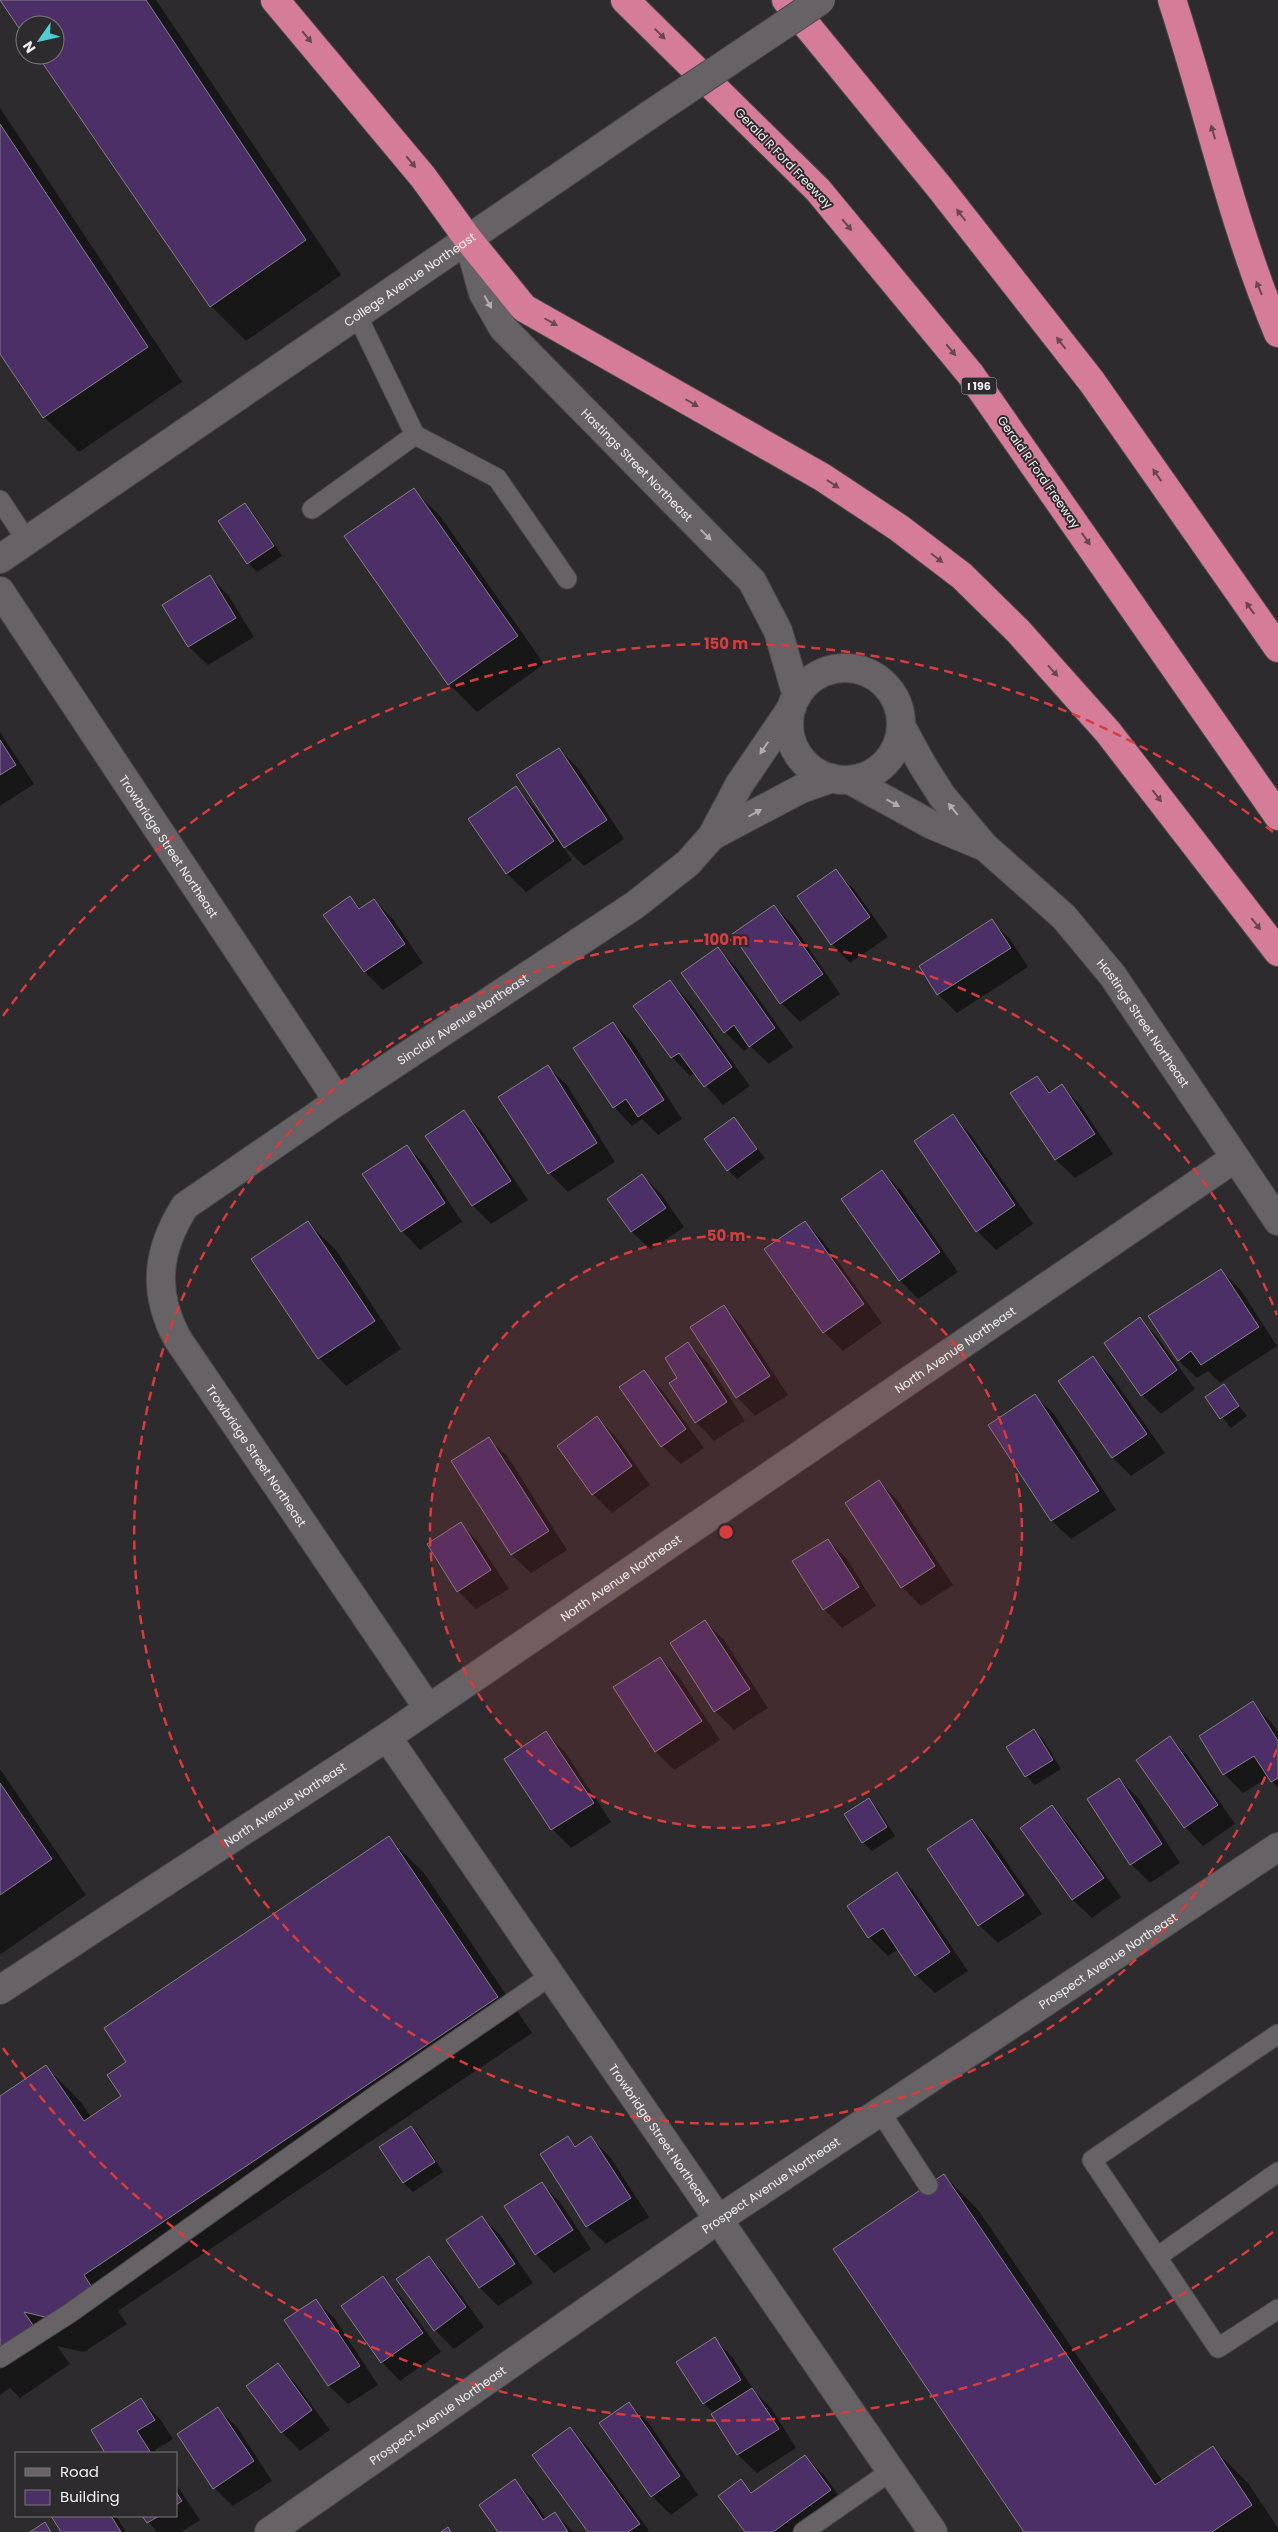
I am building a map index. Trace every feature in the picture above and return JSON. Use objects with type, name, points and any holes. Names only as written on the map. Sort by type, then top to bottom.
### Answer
[{"type":"highway","points":[[275,0],[423,177],[468,239],[524,308],[822,476],[898,528],[962,576],[1018,631],[1108,732],[1278,952]]},
{"type":"highway","name":"Gerald R Ford Freeway","points":[[625,0],[818,190],[972,375],[1278,816]]},
{"type":"highway","points":[[786,0],[940,188],[1092,382],[1278,648]]},
{"type":"highway","points":[[1172,0],[1196,75],[1255,278],[1278,333]]},
{"type":"street","name":"College Avenue Northeast","points":[[0,559],[821,0]]},
{"type":"street","name":"Hastings Street Northeast","points":[[468,239],[483,293],[503,328],[752,581],[778,631],[795,702]]},
{"type":"street","name":"Trowbridge Street Northeast","points":[[0,592],[338,1101]]},
{"type":"street","points":[[849,668],[867,672],[883,682],[895,697],[901,726],[895,751],[883,766],[868,775],[841,779],[816,771],[802,759],[793,743],[790,725],[795,702],[813,678],[830,670],[849,668]]},
{"type":"street","name":"Sinclair Avenue Northeast","points":[[203,1192],[635,904],[688,863],[712,836],[739,785],[795,702]]},
{"type":"street","name":"Hastings Street Northeast","points":[[901,726],[938,788],[984,846],[1064,917],[1113,976],[1278,1221]]},
{"type":"street","name":"Hastings Street Northeast","points":[[841,779],[932,825],[984,846]]},
{"type":"street","name":"Sinclair Avenue Northeast","points":[[712,836],[801,789],[841,779]]},
{"type":"street","name":"North Avenue Northeast","points":[[0,1990],[387,1737],[1236,1158]]},
{"type":"street","name":"Trowbridge Street Northeast","points":[[203,1192],[185,1206],[171,1227],[159,1277],[166,1318],[177,1338],[428,1708]]},
{"type":"street","name":"Trowbridge Street Northeast","points":[[387,1737],[933,2532]]},
{"type":"street","name":"Prospect Avenue Northeast","points":[[269,2532],[719,2219],[881,2113],[1278,1847]]},
{"type":"lane","points":[[357,315],[415,435],[497,478],[567,579]]},
{"type":"lane","points":[[312,509],[415,435]]},
{"type":"lane","points":[[0,500],[27,541]]},
{"type":"lane","points":[[0,2358],[70,2313],[375,2096],[552,1976]]},
{"type":"lane","points":[[1278,2034],[1092,2160],[1218,2348],[1278,2309]]},
{"type":"lane","points":[[881,2113],[928,2184]]},
{"type":"lane","points":[[1157,2257],[1278,2172]]},
{"type":"lane","points":[[802,2532],[891,2471]]},
{"type":"building","points":[[0,0],[146,0],[306,240],[210,307],[44,65],[65,65],[65,15],[15,15],[15,22]]},
{"type":"building","points":[[0,124],[148,347],[43,418],[0,354]]},
{"type":"building","points":[[414,488],[518,636],[448,685],[344,536]]},
{"type":"building","points":[[245,503],[274,546],[247,564],[218,521]]},
{"type":"building","points":[[210,575],[236,618],[188,647],[162,605]]},
{"type":"building","points":[[0,740],[16,765],[0,775]]},
{"type":"building","points":[[559,748],[607,820],[564,848],[516,775]]},
{"type":"building","points":[[516,786],[554,841],[506,874],[468,819]]},
{"type":"building","points":[[836,869],[870,917],[831,945],[797,896]]},
{"type":"building","points":[[350,896],[359,909],[374,899],[405,944],[364,972],[323,915]]},
{"type":"building","points":[[774,905],[823,974],[780,1004],[732,934]]},
{"type":"building","points":[[992,919],[1011,948],[937,995],[919,966]]},
{"type":"building","points":[[718,947],[775,1028],[749,1047],[734,1025],[724,1033],[681,973]]},
{"type":"building","points":[[670,980],[732,1067],[704,1087],[679,1053],[671,1058],[633,1006]]},
{"type":"building","points":[[613,1022],[664,1100],[638,1117],[626,1099],[613,1108],[573,1048]]},
{"type":"building","points":[[548,1065],[597,1143],[548,1174],[498,1097]]},
{"type":"building","points":[[1037,1076],[1049,1093],[1062,1084],[1095,1134],[1055,1160],[1010,1093]]},
{"type":"building","points":[[464,1110],[511,1181],[472,1206],[425,1136]]},
{"type":"building","points":[[953,1114],[1015,1205],[976,1232],[914,1141]]},
{"type":"building","points":[[734,1117],[757,1149],[727,1171],[704,1139]]},
{"type":"building","points":[[407,1145],[445,1203],[401,1232],[362,1174]]},
{"type":"building","points":[[882,1170],[940,1252],[899,1281],[841,1199]]},
{"type":"building","points":[[642,1174],[666,1208],[631,1232],[607,1199]]},
{"type":"building","points":[[308,1221],[375,1321],[318,1359],[251,1259]]},
{"type":"building","points":[[805,1221],[864,1304],[823,1333],[764,1249]]},
{"type":"building","points":[[1221,1269],[1259,1327],[1201,1365],[1191,1351],[1178,1361],[1148,1316]]},
{"type":"building","points":[[724,1305],[770,1376],[736,1398],[690,1327]]},
{"type":"building","points":[[1140,1317],[1177,1370],[1141,1396],[1104,1343]]},
{"type":"building","points":[[688,1342],[727,1402],[695,1423],[669,1383],[677,1378],[665,1358]]},
{"type":"building","points":[[1093,1356],[1147,1434],[1112,1458],[1058,1381]]},
{"type":"building","points":[[644,1370],[686,1429],[661,1447],[619,1387]]},
{"type":"building","points":[[1224,1384],[1239,1406],[1220,1419],[1205,1397]]},
{"type":"building","points":[[1035,1394],[1099,1491],[1051,1521],[988,1425]]},
{"type":"building","points":[[597,1416],[632,1466],[592,1495],[557,1446]]},
{"type":"building","points":[[489,1437],[549,1531],[511,1555],[451,1461]]},
{"type":"building","points":[[879,1480],[935,1566],[901,1588],[845,1503]]},
{"type":"building","points":[[461,1522],[491,1570],[457,1592],[427,1544]]},
{"type":"building","points":[[828,1539],[859,1587],[823,1610],[792,1561]]},
{"type":"building","points":[[705,1620],[750,1689],[714,1712],[670,1643]]},
{"type":"building","points":[[660,1657],[702,1721],[655,1752],[613,1687]]},
{"type":"building","points":[[1253,1701],[1278,1741],[1278,1778],[1271,1782],[1254,1756],[1223,1775],[1199,1736]]},
{"type":"building","points":[[1034,1729],[1053,1760],[1025,1777],[1006,1747]]},
{"type":"building","points":[[546,1731],[594,1803],[551,1830],[504,1759]]},
{"type":"building","points":[[1170,1736],[1218,1805],[1184,1828],[1136,1760]]},
{"type":"building","points":[[1119,1778],[1162,1844],[1130,1865],[1087,1799]]},
{"type":"building","points":[[0,1783],[52,1859],[0,1895]]},
{"type":"building","points":[[869,1798],[887,1827],[862,1843],[844,1814]]},
{"type":"building","points":[[1052,1805],[1104,1878],[1072,1900],[1020,1828]]},
{"type":"building","points":[[972,1819],[1024,1895],[978,1926],[927,1849]]},
{"type":"building","points":[[389,1836],[498,1997],[84,2275],[93,2289],[49,2318],[24,2312],[35,2328],[0,2352],[0,2096],[46,2065],[84,2121],[121,2096],[107,2075],[126,2062],[104,2028]]},
{"type":"building","points":[[897,1872],[950,1952],[915,1976],[883,1928],[868,1938],[847,1906]]},
{"type":"building","points":[[411,2126],[435,2162],[403,2183],[379,2147]]},
{"type":"building","points":[[568,2136],[575,2147],[591,2136],[631,2198],[586,2227],[540,2154]]},
{"type":"building","points":[[944,2174],[1155,2485],[1213,2446],[1252,2505],[1212,2532],[1024,2532],[833,2249]]},
{"type":"building","points":[[542,2182],[573,2230],[535,2255],[504,2206]]},
{"type":"building","points":[[482,2216],[515,2264],[479,2288],[446,2240]]},
{"type":"building","points":[[429,2256],[466,2307],[434,2331],[396,2279]]},
{"type":"building","points":[[383,2276],[423,2333],[381,2363],[341,2306]]},
{"type":"building","points":[[316,2299],[360,2366],[328,2386],[284,2320]]},
{"type":"building","points":[[715,2337],[741,2380],[703,2404],[676,2362]]},
{"type":"building","points":[[278,2363],[312,2410],[281,2433],[246,2386]]},
{"type":"building","points":[[752,2388],[779,2429],[737,2455],[711,2414]]},
{"type":"building","points":[[141,2398],[155,2420],[137,2431],[150,2452],[104,2452],[91,2430]]},
{"type":"building","points":[[629,2402],[680,2476],[651,2497],[599,2423]]},
{"type":"building","points":[[218,2407],[254,2461],[213,2489],[177,2434]]},
{"type":"building","points":[[570,2427],[640,2524],[628,2532],[588,2532],[532,2455]]},
{"type":"building","points":[[805,2455],[831,2490],[773,2532],[745,2532],[718,2496],[741,2479],[751,2493]]},
{"type":"building","points":[[515,2479],[543,2520],[555,2512],[568,2532],[498,2532],[479,2505]]},
{"type":"building","points":[[178,2495],[182,2501],[178,2504]]},
{"type":"building","points":[[52,2517],[112,2517],[121,2532],[61,2532]]},
{"type":"building","points":[[143,2517],[157,2517],[147,2523]]},
{"type":"building","points":[[45,2522],[51,2532],[30,2532]]},
{"type":"building","points":[[448,2527],[451,2532],[441,2532]]}]
